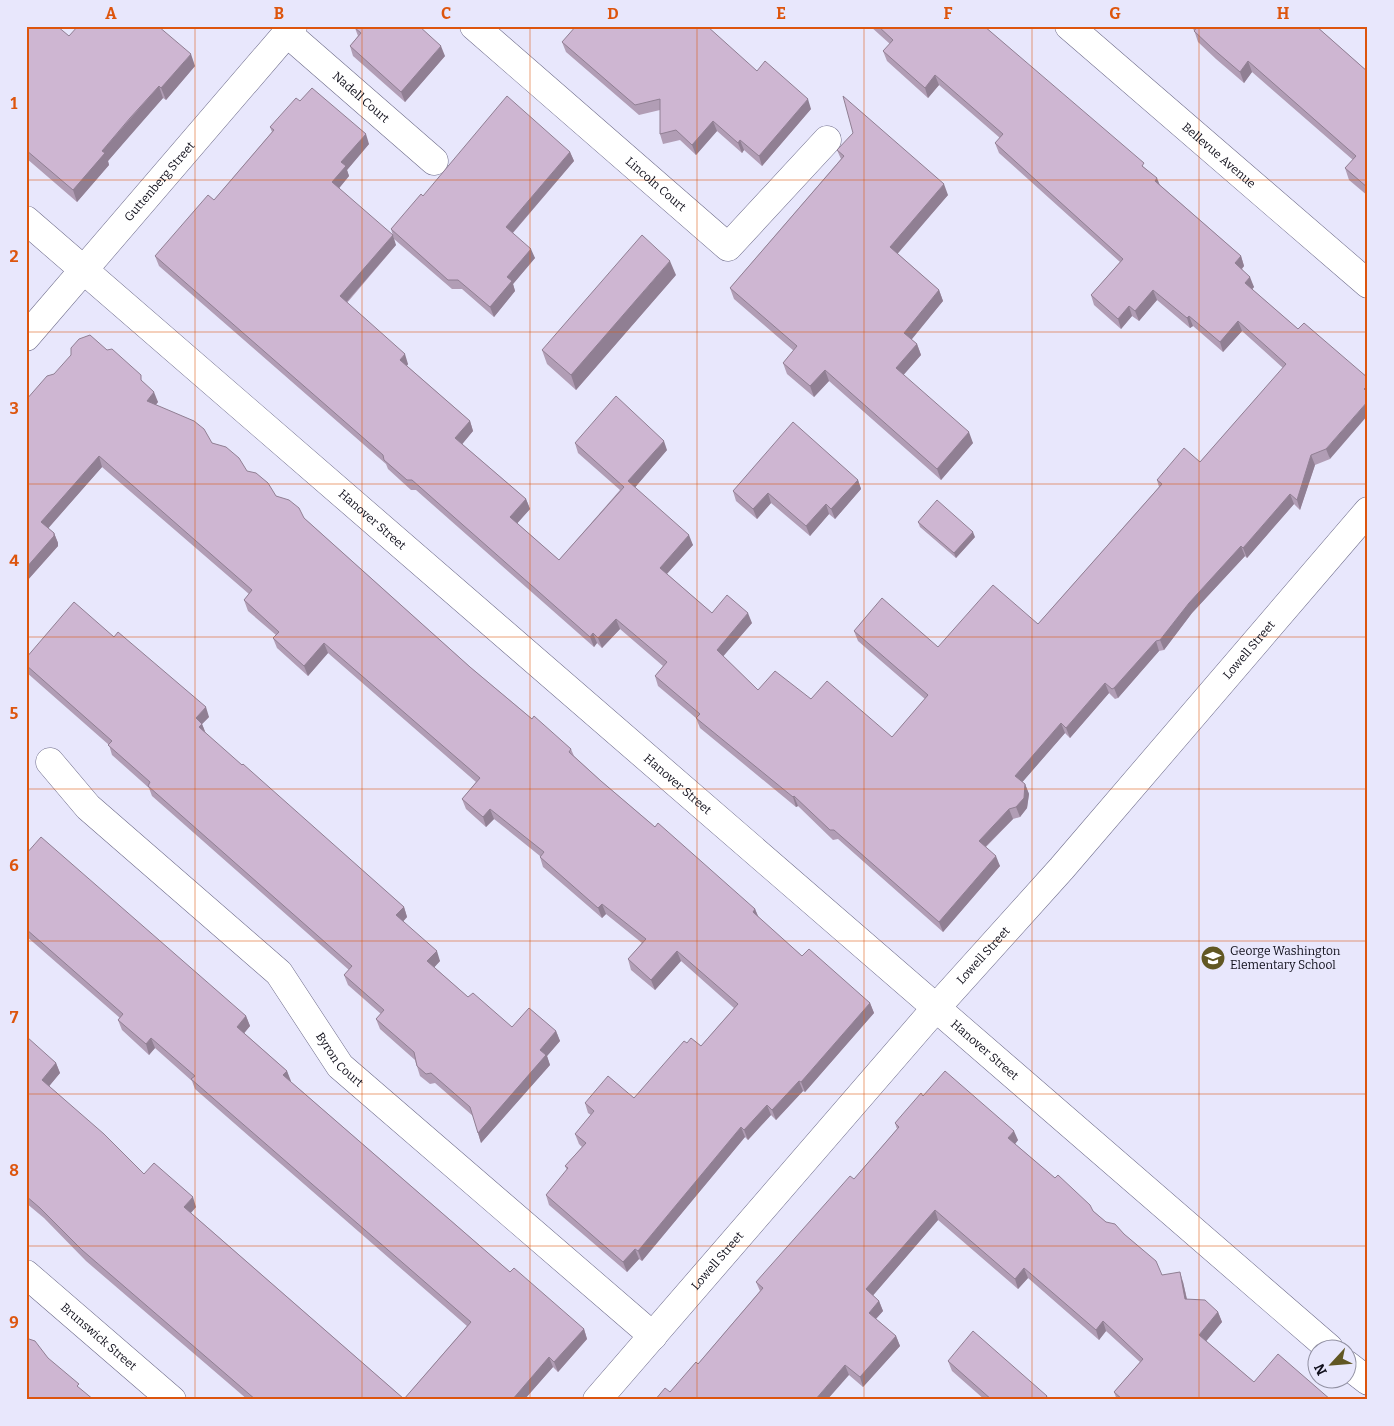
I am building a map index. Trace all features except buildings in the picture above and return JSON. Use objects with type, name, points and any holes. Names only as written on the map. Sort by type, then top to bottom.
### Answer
[{"type":"street","name":"Lincoln Court","points":[[474,26],[728,247],[826,140]]},
{"type":"street","name":"Bellevue Avenue","points":[[1069,26],[1368,284]]},
{"type":"street","name":"Nadell Court","points":[[290,30],[434,161]]},
{"type":"street","name":"Guttenberg Street","points":[[26,337],[290,30]]},
{"type":"street","name":"Hanover Street","points":[[26,220],[935,1009],[1317,1338]]},
{"type":"street","name":"Lowell Street","points":[[597,1400],[935,1009],[1062,868],[1368,511]]},
{"type":"street","name":"Byron Court","points":[[50,762],[88,807],[279,973],[340,1066],[653,1336]]},
{"type":"street","name":"Brunswick Street","points":[[26,1274],[172,1400]]},
{"type":"street","points":[[1356,1372],[1368,1381]]},
{"type":"place","name":"George Washington Elementary School","points":[[1213,958]]}]
